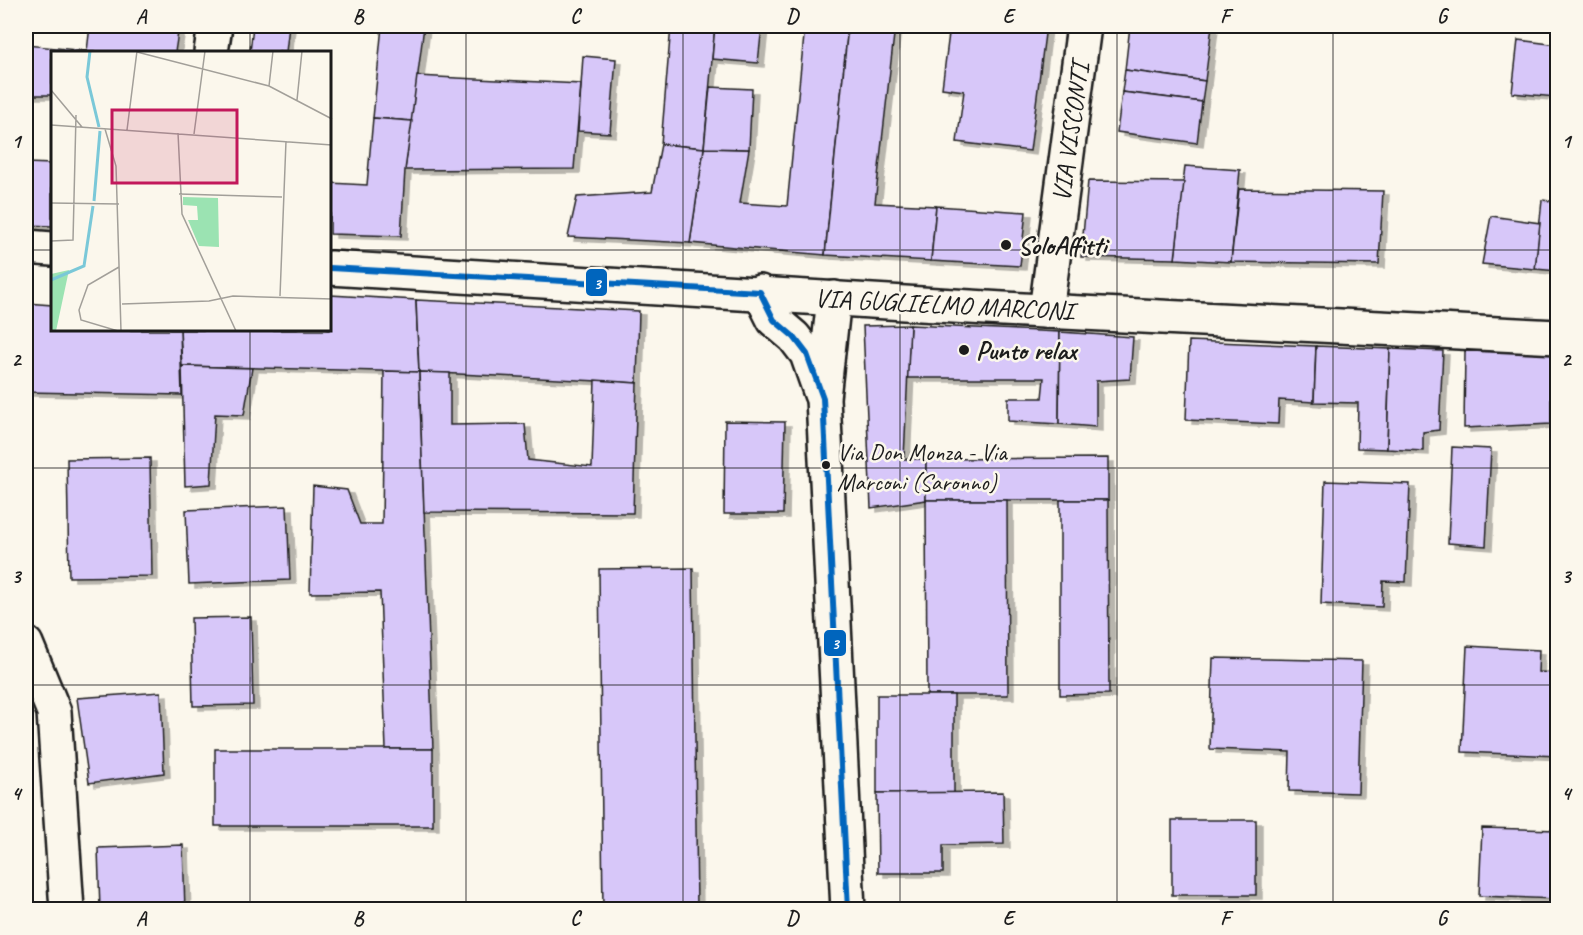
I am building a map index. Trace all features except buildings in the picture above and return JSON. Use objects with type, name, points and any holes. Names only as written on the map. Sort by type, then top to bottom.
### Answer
[{"type":"street","points":[[211,51],[215,26]]},
{"type":"street","name":"VIA VISCONTI","points":[[1046,310],[1084,26]]},
{"type":"street","points":[[26,247],[51,249]]},
{"type":"street","name":"VIA GUGLIELMO MARCONI","points":[[332,268],[1557,337]]},
{"type":"street","points":[[760,292],[774,320],[794,338],[807,354],[823,398]]},
{"type":"street","points":[[834,298],[823,398],[848,909]]},
{"type":"street","points":[[26,644],[54,712],[67,909]]},
{"type":"transit line","name":"3","points":[[332,268],[760,292],[774,320],[794,337],[807,354],[823,398],[848,910]]},
{"type":"place","name":"SoloAffitti","points":[[1006,245]]},
{"type":"place","name":"Punto relax","points":[[964,350]]},
{"type":"place","name":"Via Don Monza - Via Marconi (Saronno)","points":[[826,465]]}]
